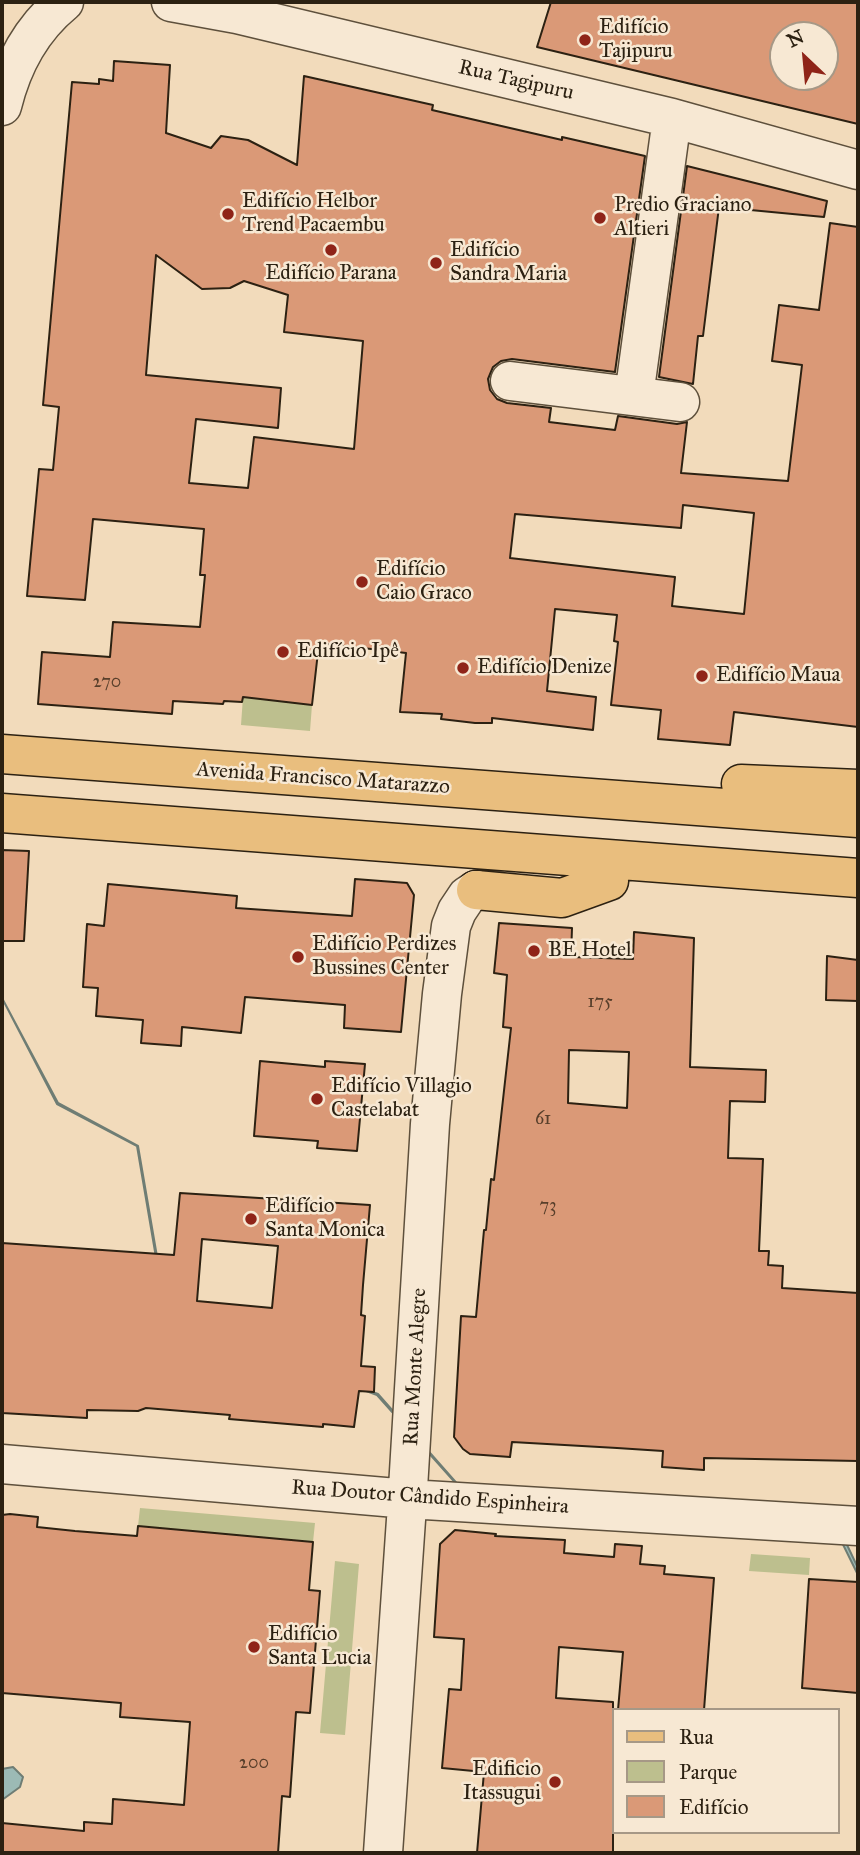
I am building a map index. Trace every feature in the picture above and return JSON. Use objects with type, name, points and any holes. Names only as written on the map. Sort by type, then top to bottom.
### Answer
[{"type":"main road","name":"Avenida Francisco Matarazzo","points":[[4,749],[858,818]]},
{"type":"main road","points":[[4,749],[51,817]]},
{"type":"main road","name":"Avenida Francisco Matarazzo","points":[[644,802],[692,782],[858,789]]},
{"type":"main road","points":[[2,813],[858,878]]},
{"type":"main road","points":[[508,852],[538,874],[858,904]]},
{"type":"main road","points":[[476,890],[562,898],[608,881]]},
{"type":"street","points":[[2,106],[17,58],[36,29],[64,2]]},
{"type":"street","name":"Rua Tagipuru","points":[[171,2],[239,8],[673,118],[858,170]]},
{"type":"street","points":[[634,396],[673,118]]},
{"type":"street","points":[[510,381],[680,402]]},
{"type":"street","name":"Rua Monte Alegre","points":[[383,1853],[408,1499],[430,1124],[447,945],[457,911],[467,896],[476,890]]},
{"type":"street","name":"Rua Doutor Cândido Espinheira","points":[[2,1464],[408,1499],[858,1526]]},
{"type":"green space","points":[[243,697],[312,705],[310,731],[241,725]]},
{"type":"green space","points":[[140,1508],[315,1523],[313,1542],[138,1526]]},
{"type":"green space","points":[[751,1554],[810,1558],[809,1575],[749,1571]]},
{"type":"green space","points":[[335,1561],[359,1564],[345,1735],[320,1733]]},
{"type":"water","points":[[2,998],[58,1103],[138,1146],[167,1315],[378,1394],[468,1496],[829,1507],[858,1568],[858,1575],[826,1510],[468,1497],[377,1395],[166,1316],[137,1146],[57,1104]]},
{"type":"water","points":[[13,1767],[23,1777],[20,1787],[2,1800],[2,1769]]},
{"type":"building","points":[[551,2],[858,2],[858,124],[537,47]]},
{"type":"building","points":[[114,61],[170,65],[166,133],[211,148],[221,136],[248,140],[297,165],[304,76],[433,105],[432,110],[645,156],[615,372],[512,359],[501,361],[493,367],[488,379],[490,390],[497,399],[507,403],[551,408],[549,422],[615,430],[618,416],[677,424],[687,422],[681,473],[788,481],[802,365],[772,361],[779,305],[819,310],[830,223],[858,227],[858,727],[734,712],[730,745],[658,739],[661,710],[611,705],[618,642],[614,641],[617,615],[555,609],[547,691],[596,697],[593,730],[492,718],[492,723],[475,723],[441,719],[442,714],[400,712],[406,653],[319,643],[312,705],[243,697],[242,702],[224,701],[223,704],[173,701],[172,714],[38,704],[42,652],[110,657],[113,622],[200,627],[205,575],[200,575],[204,529],[93,519],[85,600],[27,596],[39,469],[53,470],[59,407],[43,405],[72,82],[99,84],[99,79],[113,81]],"holes":[[[156,255],[202,289],[230,288],[244,281],[288,295],[284,332],[363,341],[354,449],[254,437],[248,488],[189,483],[196,419],[278,428],[281,388],[146,375]],[[683,505],[754,513],[744,614],[672,606],[675,577],[510,558],[515,514],[681,528]]]},
{"type":"building","points":[[687,166],[827,201],[824,217],[719,207],[703,336],[698,336],[693,384],[659,377]]},
{"type":"building","points":[[2,850],[29,851],[24,941],[2,941]]},
{"type":"building","points":[[355,879],[407,883],[414,895],[401,1032],[344,1028],[345,1005],[245,997],[241,1033],[182,1027],[181,1046],[141,1043],[143,1020],[96,1016],[98,988],[83,987],[87,924],[104,926],[108,884],[237,896],[236,908],[352,916]]},
{"type":"building","points":[[499,923],[572,928],[571,957],[633,959],[634,932],[694,938],[690,1067],[766,1070],[765,1102],[730,1101],[728,1158],[763,1159],[759,1251],[769,1251],[768,1265],[783,1266],[782,1288],[858,1293],[858,1461],[704,1458],[704,1470],[662,1467],[663,1451],[512,1442],[510,1457],[470,1454],[454,1437],[461,1316],[476,1317],[484,1230],[491,1179],[494,1180],[511,1028],[503,1027],[507,975],[494,973]],"holes":[[[569,1050],[629,1052],[627,1108],[568,1103]]]},
{"type":"building","points":[[827,956],[858,960],[858,1001],[826,1000]]},
{"type":"building","name":"Edifício Villagio Castelabat","points":[[260,1061],[325,1067],[325,1061],[365,1064],[357,1151],[317,1148],[318,1141],[254,1136]]},
{"type":"building","points":[[180,1193],[370,1205],[361,1315],[365,1316],[361,1366],[375,1367],[374,1392],[359,1391],[354,1427],[229,1419],[230,1415],[146,1408],[138,1411],[87,1410],[87,1418],[2,1413],[2,1243],[174,1255]],"holes":[[[202,1239],[278,1246],[272,1308],[197,1301]]]},
{"type":"building","points":[[2,1515],[38,1517],[37,1527],[75,1531],[137,1536],[138,1526],[313,1542],[309,1590],[320,1591],[310,1713],[296,1712],[290,1797],[282,1796],[278,1853],[2,1853],[2,1823],[84,1831],[84,1822],[112,1824],[113,1799],[184,1805],[190,1722],[120,1717],[121,1703],[2,1693]]},
{"type":"building","points":[[455,1530],[496,1534],[495,1536],[565,1540],[564,1553],[614,1557],[615,1544],[642,1546],[640,1564],[665,1566],[664,1574],[714,1578],[704,1708],[618,1708],[623,1652],[559,1647],[556,1698],[613,1702],[613,1853],[477,1853],[484,1772],[442,1768],[449,1689],[461,1690],[464,1639],[434,1637],[440,1544]]},
{"type":"building","points":[[809,1579],[858,1582],[858,1693],[802,1688]]},
{"type":"place","name":"Edifício Tajipuru","points":[[585,40]]},
{"type":"place","name":"Edifício Helbor Trend Pacaembu","points":[[228,214]]},
{"type":"place","name":"Predio Graciano Altieri","points":[[600,218]]},
{"type":"place","name":"Edifício Parana","points":[[331,250]]},
{"type":"place","name":"Edifício Sandra Maria","points":[[436,263]]},
{"type":"place","name":"Edifício Caio Graco","points":[[362,582]]},
{"type":"place","name":"Edifício Ipê","points":[[283,652]]},
{"type":"place","name":"Edifício Denize","points":[[463,668]]},
{"type":"place","name":"Edifício Maua","points":[[702,676]]},
{"type":"place","name":"BE Hotel","points":[[534,951]]},
{"type":"place","name":"Edifício Perdizes Bussines Center","points":[[298,957]]},
{"type":"place","name":"Edifício Villagio Castelabat","points":[[317,1099]]},
{"type":"place","name":"Edifício Santa Monica","points":[[251,1219]]},
{"type":"place","name":"Edifício Santa Lucia","points":[[254,1647]]},
{"type":"place","name":"Edificio Itassugui","points":[[555,1782]]}]
